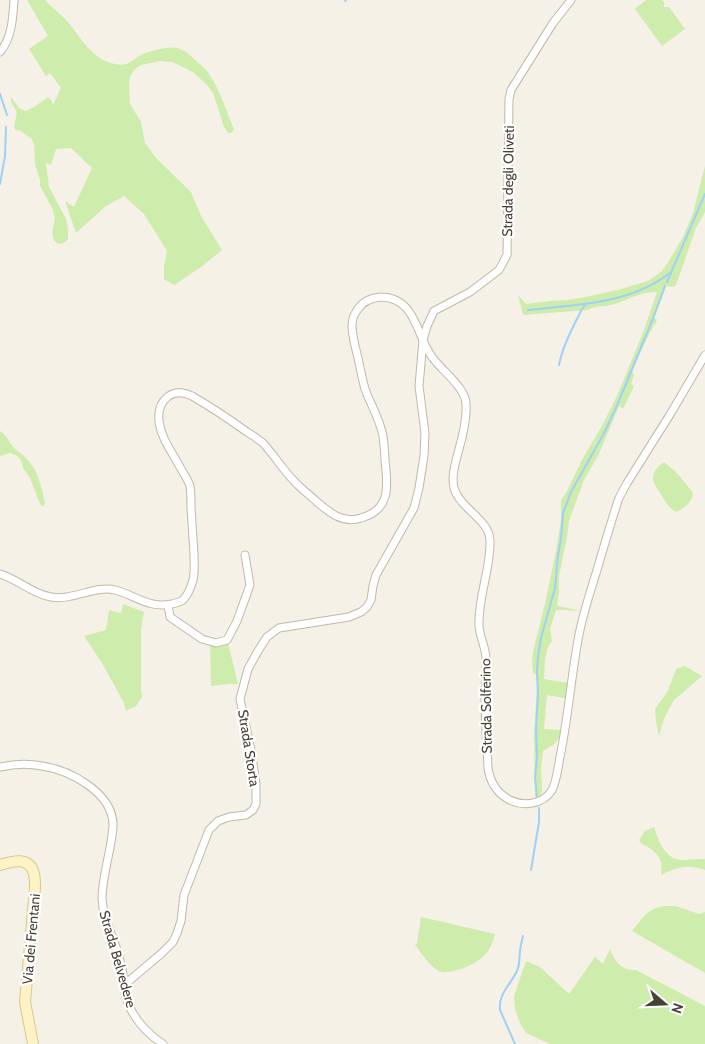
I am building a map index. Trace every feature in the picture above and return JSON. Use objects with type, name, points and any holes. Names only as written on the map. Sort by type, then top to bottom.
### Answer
[{"type":"main road","name":"Via dei Frentani","points":[[0,865],[13,860],[22,862],[30,866],[34,874],[35,887],[25,1002],[33,1044]]},
{"type":"street","points":[[0,52],[5,45],[12,20],[14,0]]},
{"type":"street","name":"Strada degli Oliveti","points":[[423,340],[434,311],[470,292],[499,270],[506,255],[509,99],[511,90],[553,23],[570,0]]},
{"type":"street","name":"Strada Solferino","points":[[168,605],[177,603],[188,594],[194,569],[190,486],[164,439],[159,420],[161,406],[165,399],[172,394],[185,393],[199,400],[262,442],[295,482],[332,514],[346,520],[363,518],[380,506],[385,498],[388,484],[383,435],[364,387],[352,332],[352,322],[354,313],[363,303],[374,298],[386,297],[399,301],[408,309],[415,321],[430,355],[459,386],[466,403],[463,435],[454,473],[454,488],[457,496],[484,525],[489,536],[479,626],[486,657],[485,697],[489,776],[497,790],[510,800],[528,804],[545,798],[555,782],[585,608],[619,498],[705,355]]},
{"type":"street","name":"Strada Storta","points":[[124,985],[162,953],[173,942],[178,933],[184,895],[209,830],[218,821],[229,817],[246,815],[253,810],[256,804],[256,784],[251,750],[240,698],[248,669],[267,637],[278,628],[349,617],[367,607],[371,600],[376,575],[414,508],[424,456],[425,433],[419,386],[423,340]]},
{"type":"street","points":[[0,574],[39,594],[52,598],[67,598],[107,589],[116,590],[147,604],[168,605],[170,617],[202,639],[216,643],[227,640],[237,621],[250,585],[245,555]]},
{"type":"street","name":"Strada Belvedere","points":[[0,767],[21,764],[47,766],[78,778],[98,793],[107,804],[113,828],[103,887],[102,904],[105,918],[121,963],[126,999],[141,1026],[163,1044]]},
{"type":"green space","points":[[27,0],[45,0],[65,19],[99,58],[107,62],[124,65],[146,53],[163,48],[176,48],[186,52],[204,68],[215,84],[234,130],[231,133],[228,133],[224,127],[213,93],[194,73],[185,68],[172,62],[160,61],[141,65],[134,70],[130,77],[130,104],[141,122],[145,143],[157,159],[191,192],[201,216],[222,250],[174,285],[164,279],[167,251],[144,214],[124,196],[106,206],[76,233],[65,201],[74,207],[92,168],[71,148],[56,149],[51,165],[46,163],[49,187],[66,219],[68,229],[68,239],[64,243],[59,244],[54,241],[52,233],[55,218],[52,208],[40,186],[35,164],[34,144],[32,139],[19,130],[15,130],[17,112],[11,102],[11,97],[19,108],[26,111],[48,97],[53,105],[61,88],[50,73],[46,76],[29,49],[48,36]]},
{"type":"green space","points":[[646,0],[662,0],[664,7],[669,7],[685,29],[662,46],[635,9]]},
{"type":"green space","points":[[705,166],[705,212],[696,228],[676,285],[674,287],[666,286],[654,318],[657,320],[632,371],[634,375],[631,384],[634,386],[623,409],[619,406],[599,454],[584,480],[569,521],[559,576],[557,604],[558,606],[581,611],[556,610],[550,629],[552,641],[548,647],[545,659],[544,679],[568,683],[565,698],[547,695],[544,729],[561,730],[557,741],[543,751],[541,768],[542,792],[540,796],[535,797],[534,737],[537,685],[532,661],[556,551],[561,521],[561,500],[617,396],[644,330],[657,292],[645,293],[611,305],[588,310],[523,315],[518,295],[526,304],[567,300],[621,289],[648,281],[661,272],[683,237],[693,213]]},
{"type":"green space","points":[[0,431],[33,466],[40,484],[45,503],[44,506],[40,504],[21,460],[16,455],[10,453],[0,456]]},
{"type":"green space","points":[[664,462],[678,474],[693,493],[690,502],[676,512],[666,503],[653,478],[656,470]]},
{"type":"green space","points":[[123,604],[144,612],[141,629],[142,697],[136,706],[126,711],[124,703],[102,663],[84,636],[106,630],[109,610],[121,613]]},
{"type":"green space","points":[[228,643],[238,684],[211,686],[210,644]]},
{"type":"green space","points":[[685,666],[702,676],[674,700],[665,716],[659,736],[655,709],[668,691],[676,669]]},
{"type":"green space","points":[[654,827],[666,853],[675,859],[681,860],[705,859],[705,870],[683,867],[661,875],[661,862],[658,856],[639,840],[645,831]]},
{"type":"green space","points":[[665,906],[676,906],[699,914],[705,912],[705,973],[632,931],[650,911]]},
{"type":"green space","points":[[421,917],[495,934],[487,952],[479,960],[461,969],[442,972],[438,971],[431,964],[415,945],[417,943]]},
{"type":"green space","points":[[610,949],[614,958],[623,967],[636,970],[705,1006],[705,1044],[550,1044],[526,1033],[515,1009],[514,996],[526,961],[540,967],[569,994],[595,957],[603,964]]},
{"type":"waterway","points":[[0,94],[7,115]]},
{"type":"waterway","points":[[0,184],[5,156],[6,127]]},
{"type":"waterway","points":[[667,282],[705,194]]},
{"type":"waterway","points":[[528,310],[584,304],[621,297],[656,283],[671,272]]},
{"type":"waterway","points":[[537,797],[535,778],[538,656],[555,588],[563,513],[571,492],[616,408],[665,286]]},
{"type":"waterway","points":[[559,365],[569,336],[586,304]]},
{"type":"waterway","points":[[531,870],[539,822],[539,808]]},
{"type":"waterway","points":[[515,1044],[500,1010],[500,1004],[503,994],[518,968],[523,936]]}]
